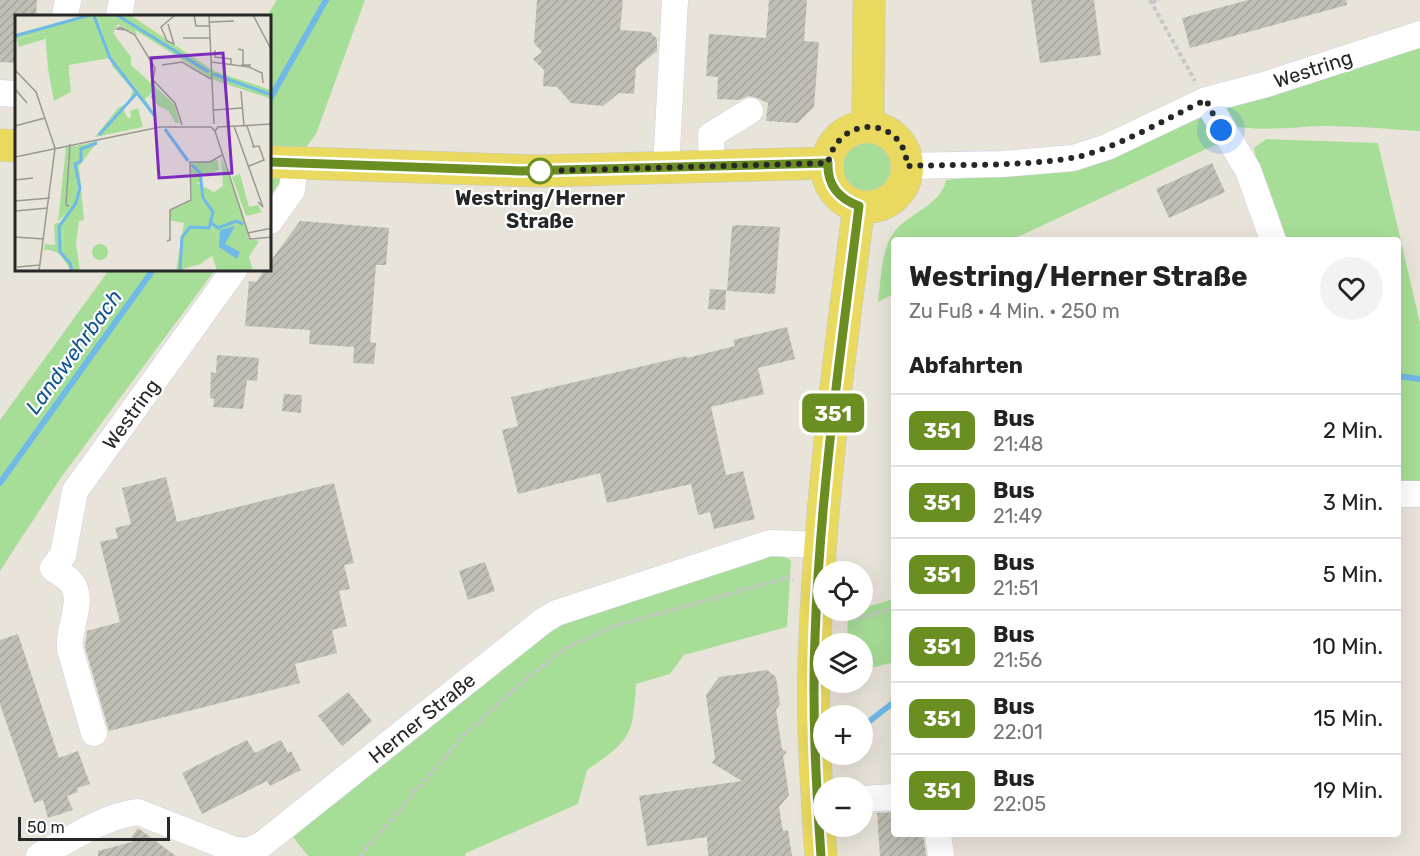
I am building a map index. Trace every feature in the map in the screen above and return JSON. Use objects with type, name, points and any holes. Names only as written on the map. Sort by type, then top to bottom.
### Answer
[{"type":"main road","points":[[868,126],[869,0]]},
{"type":"main road","points":[[868,126],[894,136],[902,146],[907,166],[903,186],[892,199],[876,206],[859,206],[838,194],[831,184],[828,163],[831,150],[843,135],[868,126]]},
{"type":"main road","points":[[0,145],[15,146]]},
{"type":"main road","points":[[281,163],[483,171],[712,168],[828,163]]},
{"type":"main road","points":[[823,561],[821,545],[834,405],[859,206]]},
{"type":"main road","points":[[819,777],[814,673],[824,621]]},
{"type":"main road","points":[[821,837],[821,856]]},
{"type":"street","points":[[65,15],[68,0]]},
{"type":"street","points":[[119,15],[122,0]]},
{"type":"street","points":[[666,168],[675,0]]},
{"type":"street","name":"Westring","points":[[907,166],[1003,164],[1073,158],[1107,147],[1206,100],[1267,84],[1420,34]]},
{"type":"street","points":[[0,93],[15,94]]},
{"type":"street","points":[[1206,100],[1248,170],[1272,237]]},
{"type":"street","points":[[712,168],[711,135],[750,111]]},
{"type":"street","points":[[272,218],[292,190],[281,163]]},
{"type":"street","name":"Westring","points":[[94,733],[68,638],[76,602],[72,584],[53,568],[63,555],[75,491],[233,272]]},
{"type":"street","points":[[1401,494],[1420,494]]},
{"type":"street","name":"Herner Straße","points":[[39,856],[126,813],[138,812],[235,850],[247,851],[260,846],[556,613],[770,543],[821,545]]},
{"type":"street","points":[[873,798],[891,797]]},
{"type":"street","points":[[938,837],[941,856]]},
{"type":"path","points":[[1160,0],[1151,1],[1206,100]]},
{"type":"path","points":[[360,856],[462,737],[519,685],[562,650],[615,626],[789,577],[813,593]]},
{"type":"path","points":[[873,614],[891,609]]},
{"type":"green space","points":[[277,0],[365,0],[316,134],[272,193],[272,15],[268,15]]},
{"type":"green space","points":[[1420,47],[1420,131],[1335,126],[1263,129],[1227,125],[1225,104]]},
{"type":"green space","points":[[1201,115],[1217,144],[1017,237],[891,237],[900,225],[938,196],[946,180],[1069,169]]},
{"type":"green space","points":[[862,136],[874,136],[889,144],[897,159],[897,171],[889,186],[874,194],[862,194],[847,186],[839,171],[839,159],[847,144]]},
{"type":"green space","points":[[1266,139],[1378,143],[1400,237],[1280,237],[1261,181],[1254,148]]},
{"type":"green space","points":[[891,237],[891,296],[878,302],[882,266]]},
{"type":"green space","points":[[1401,242],[1420,323],[1420,482],[1401,482]]},
{"type":"green space","points":[[108,272],[214,272],[60,479],[0,571],[0,420]]},
{"type":"green space","points":[[779,555],[791,560],[787,627],[684,655],[670,674],[636,684],[633,715],[627,735],[613,751],[587,770],[578,804],[466,853],[465,856],[308,856],[293,837],[558,623],[760,556]]},
{"type":"green space","points":[[891,600],[891,663],[873,667],[873,633],[847,633],[848,621],[873,621],[873,605]]},
{"type":"building","points":[[0,0],[37,0],[36,15],[15,15],[15,63],[0,62]]},
{"type":"building","points":[[537,0],[623,0],[620,30],[650,32],[657,39],[657,51],[636,68],[634,94],[619,93],[603,106],[571,103],[557,87],[543,86],[544,70],[533,59],[542,52],[534,43]]},
{"type":"building","points":[[769,0],[807,0],[804,41],[819,42],[814,107],[798,123],[766,121],[768,103],[757,98],[749,96],[738,100],[717,99],[718,77],[706,76],[709,34],[766,38]]},
{"type":"building","points":[[1031,0],[1094,0],[1101,55],[1040,63]]},
{"type":"building","points":[[1248,0],[1346,0],[1347,5],[1190,48],[1182,18]]},
{"type":"building","points":[[1212,163],[1225,192],[1169,218],[1156,189]]},
{"type":"building","points":[[300,221],[389,228],[386,265],[376,265],[370,342],[376,343],[374,364],[353,363],[354,347],[309,344],[310,330],[245,326],[249,281],[256,282],[264,272],[272,272],[272,259]]},
{"type":"building","points":[[732,226],[780,227],[775,294],[727,291]]},
{"type":"building","points":[[710,289],[726,290],[725,310],[708,309]]},
{"type":"building","points":[[787,327],[795,359],[758,368],[764,394],[711,407],[726,475],[743,471],[755,519],[714,529],[710,512],[698,515],[691,484],[607,503],[600,473],[518,494],[502,430],[518,426],[511,397],[735,346],[733,340]]},
{"type":"building","points":[[217,355],[259,358],[257,381],[247,380],[243,409],[213,407],[214,399],[210,398],[211,372],[216,373]]},
{"type":"building","points":[[284,394],[302,395],[301,413],[282,411]]},
{"type":"building","points":[[166,477],[177,522],[334,483],[354,563],[344,565],[350,589],[339,591],[347,626],[332,630],[337,653],[295,664],[300,683],[109,731],[85,647],[87,631],[120,622],[100,542],[118,538],[115,528],[131,524],[122,488]]},
{"type":"building","points":[[485,562],[495,591],[468,600],[459,571]]},
{"type":"building","points":[[18,634],[59,758],[78,751],[90,784],[77,788],[78,792],[67,796],[73,810],[48,818],[43,800],[34,803],[0,704],[0,640]]},
{"type":"building","points":[[767,670],[776,677],[780,704],[776,710],[782,749],[787,752],[783,756],[789,795],[779,807],[783,831],[788,830],[792,856],[708,856],[707,837],[647,846],[639,796],[742,781],[712,763],[715,758],[706,695],[719,677]]},
{"type":"building","points":[[348,692],[372,721],[342,746],[318,716]]},
{"type":"building","points":[[247,740],[255,753],[281,740],[288,753],[291,751],[301,770],[270,786],[267,781],[202,814],[182,773]]},
{"type":"building","points":[[891,812],[891,837],[923,837],[926,856],[880,856],[877,813]]},
{"type":"building","points":[[138,828],[176,856],[98,856],[98,851],[132,842],[131,838]]},
{"type":"waterway","name":"Landwehrbach","points":[[272,95],[326,0]]},
{"type":"waterway","name":"Landwehrbach","points":[[0,483],[152,272]]},
{"type":"waterway","points":[[1401,376],[1420,379]]},
{"type":"waterway","points":[[873,718],[891,704]]},
{"type":"bus line","name":"351","points":[[272,162],[483,171],[712,168],[828,163],[827,172],[838,194],[847,202],[859,206],[834,405],[815,635],[815,749],[821,856]]},
{"type":"place","name":"Westring/Herner Straße","points":[[540,171]]},
{"type":"route","points":[[540,171],[828,163],[831,150],[843,135],[868,126],[894,136],[907,157],[907,166],[1003,164],[1073,158],[1107,147],[1206,100],[1221,130]]}]
